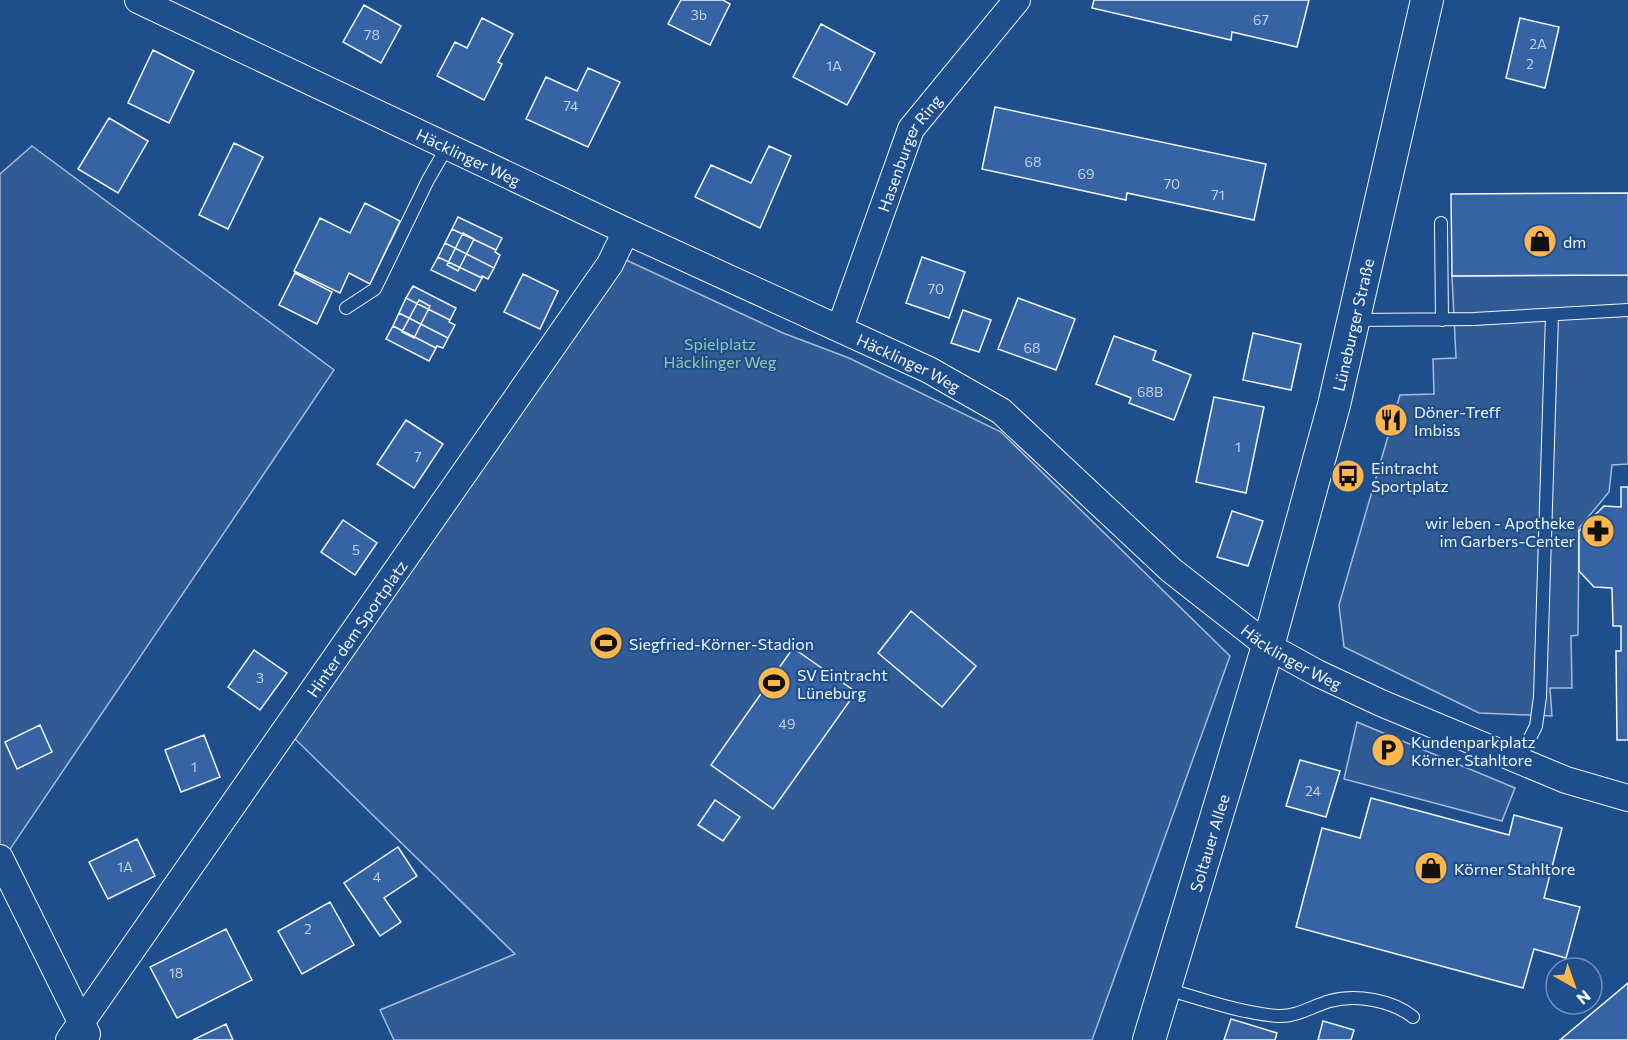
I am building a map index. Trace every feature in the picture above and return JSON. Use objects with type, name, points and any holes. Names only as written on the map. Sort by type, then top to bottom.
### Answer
[{"type":"street","name":"Häcklinger Weg","points":[[138,0],[626,231],[929,370],[1001,411],[1171,570],[1268,645],[1317,673],[1370,698],[1566,780],[1628,798]]},
{"type":"street","name":"Hasenburger Ring","points":[[840,328],[911,129],[1017,0]]},
{"type":"street","name":"Lüneburger Straße","points":[[1268,645],[1334,405],[1427,0]]},
{"type":"street","name":"Hinter dem Sportplatz","points":[[80,1034],[610,264],[626,231]]},
{"type":"street","name":"Soltauer Allee","points":[[1149,1040],[1268,645]]},
{"type":"street","points":[[0,858],[80,1034]]},
{"type":"lane","points":[[346,308],[375,290],[428,180],[447,147]]},
{"type":"lane","points":[[1441,223],[1442,320]]},
{"type":"lane","points":[[1353,320],[1442,320],[1628,310]]},
{"type":"lane","points":[[1519,760],[1536,726],[1540,697],[1552,315]]},
{"type":"lane","points":[[1165,989],[1259,1014],[1293,1015],[1332,1000],[1359,998],[1382,1002],[1407,1012],[1413,1017]]},
{"type":"shaded area","points":[[32,146],[334,370],[0,864],[0,174]]},
{"type":"shaded area","name":"SV Eintracht Lüneburg","points":[[624,259],[783,333],[849,358],[1001,432],[1230,656],[1092,1040],[394,1040],[380,1010],[515,954],[292,736]]},
{"type":"shaded area","points":[[1628,275],[1628,464],[1612,465],[1609,492],[1579,528],[1578,635],[1571,636],[1572,688],[1550,688],[1552,716],[1479,713],[1344,647],[1339,605],[1400,395],[1434,394],[1433,359],[1456,358],[1452,276]]},
{"type":"shaded area","name":"Kundenparkplatz Körner Stahltore","points":[[1357,722],[1515,788],[1502,821],[1344,779]]},
{"type":"building","points":[[681,0],[723,0],[730,4],[710,45],[668,24]]},
{"type":"building","points":[[1094,0],[1309,0],[1297,47],[1232,32],[1231,40],[1092,8]]},
{"type":"building","points":[[364,5],[401,26],[381,63],[343,42]]},
{"type":"building","points":[[482,18],[513,34],[498,62],[502,64],[484,100],[437,76],[455,42],[467,48]]},
{"type":"building","points":[[1520,18],[1559,27],[1545,88],[1506,78]]},
{"type":"building","points":[[821,24],[875,53],[847,105],[793,77]]},
{"type":"building","points":[[153,50],[194,71],[169,123],[128,103]]},
{"type":"building","points":[[588,68],[620,82],[588,147],[526,119],[546,77],[577,91]]},
{"type":"building","points":[[995,107],[1266,164],[1254,220],[1127,193],[1126,200],[982,169]]},
{"type":"building","points":[[109,118],[148,141],[118,193],[78,169]]},
{"type":"building","points":[[234,143],[263,157],[228,229],[199,215]]},
{"type":"building","points":[[769,146],[791,156],[760,228],[695,197],[711,165],[751,183]]},
{"type":"building","name":"dm","points":[[1628,193],[1628,275],[1452,276],[1451,194]]},
{"type":"building","points":[[365,203],[400,221],[370,284],[349,273],[340,293],[294,271],[320,218],[350,233]]},
{"type":"building","points":[[458,217],[502,238],[496,250],[452,229]]},
{"type":"building","points":[[452,229],[496,250],[495,252],[500,255],[494,268],[445,243]]},
{"type":"building","points":[[463,233],[474,239],[458,271],[447,265]]},
{"type":"building","points":[[445,243],[494,268],[488,279],[438,257]]},
{"type":"building","points":[[438,257],[482,278],[475,291],[431,270]]},
{"type":"building","points":[[922,257],[965,272],[949,318],[906,303]]},
{"type":"building","points":[[295,273],[332,292],[317,324],[279,305]]},
{"type":"building","points":[[523,274],[558,291],[540,329],[504,312]]},
{"type":"building","points":[[413,286],[456,308],[450,320],[406,298]]},
{"type":"building","points":[[406,298],[450,320],[449,322],[455,325],[448,338],[399,313]]},
{"type":"building","points":[[1018,298],[1075,319],[1056,370],[998,349]]},
{"type":"building","points":[[419,300],[430,306],[414,338],[402,332]]},
{"type":"building","points":[[963,310],[991,320],[979,352],[951,343]]},
{"type":"building","points":[[399,313],[448,338],[443,348],[437,346],[436,348],[393,326]]},
{"type":"building","points":[[393,326],[436,348],[429,361],[386,339]]},
{"type":"building","points":[[1253,333],[1301,344],[1291,390],[1243,380]]},
{"type":"building","points":[[1114,336],[1156,351],[1153,360],[1191,375],[1174,420],[1129,403],[1131,398],[1096,384]]},
{"type":"building","points":[[1214,397],[1264,407],[1246,493],[1196,482]]},
{"type":"building","points":[[406,420],[443,444],[414,488],[377,464]]},
{"type":"building","points":[[1621,487],[1628,487],[1628,740],[1617,740],[1616,651],[1621,651],[1621,626],[1613,626],[1612,588],[1594,587],[1579,571],[1579,531],[1604,506],[1621,507]]},
{"type":"building","points":[[1232,511],[1263,521],[1248,566],[1217,557]]},
{"type":"building","points":[[343,520],[377,543],[355,575],[321,552]]},
{"type":"building","points":[[911,611],[976,666],[942,707],[878,653]]},
{"type":"building","points":[[793,648],[856,692],[773,809],[711,765]]},
{"type":"building","points":[[254,650],[287,673],[260,710],[228,687]]},
{"type":"building","points":[[40,725],[52,752],[17,769],[5,742]]},
{"type":"building","points":[[204,735],[220,777],[181,792],[165,750]]},
{"type":"building","points":[[1300,760],[1340,771],[1326,817],[1286,806]]},
{"type":"building","name":"Körner Stahltore","points":[[1371,798],[1509,835],[1514,815],[1562,828],[1544,898],[1580,907],[1567,956],[1534,949],[1523,988],[1296,927],[1322,828],[1360,838]]},
{"type":"building","points":[[715,800],[740,817],[723,841],[698,825]]},
{"type":"building","points":[[137,839],[155,876],[108,899],[89,862]]},
{"type":"building","points":[[398,847],[417,876],[384,898],[401,922],[380,936],[344,883]]},
{"type":"building","points":[[330,902],[354,945],[302,974],[278,931]]},
{"type":"building","points":[[226,929],[252,980],[177,1018],[150,967]]},
{"type":"building","points":[[1628,983],[1628,1040],[1560,1040],[1589,1016],[1604,1016],[1604,1003]]},
{"type":"building","points":[[1231,1019],[1277,1033],[1275,1040],[1224,1040]]},
{"type":"building","points":[[1323,1021],[1354,1030],[1351,1040],[1318,1040]]},
{"type":"building","points":[[226,1024],[233,1040],[193,1040]]},
{"type":"place","name":"dm","points":[[1540,241]]},
{"type":"place","name":"Döner-Treff Imbiss","points":[[1391,420]]},
{"type":"place","name":"Eintracht Sportplatz","points":[[1348,476]]},
{"type":"place","name":"wir leben - Apotheke im Garbers-Center","points":[[1598,531]]},
{"type":"place","name":"Siegfried-Körner-Stadion","points":[[606,643]]},
{"type":"place","name":"SV Eintracht Lüneburg","points":[[774,683]]},
{"type":"place","name":"Kundenparkplatz Körner Stahltore","points":[[1388,750]]},
{"type":"place","name":"Körner Stahltore","points":[[1431,868]]},
{"type":"park label","name":"Spielplatz Häcklinger Weg","points":[[720,352]]}]
